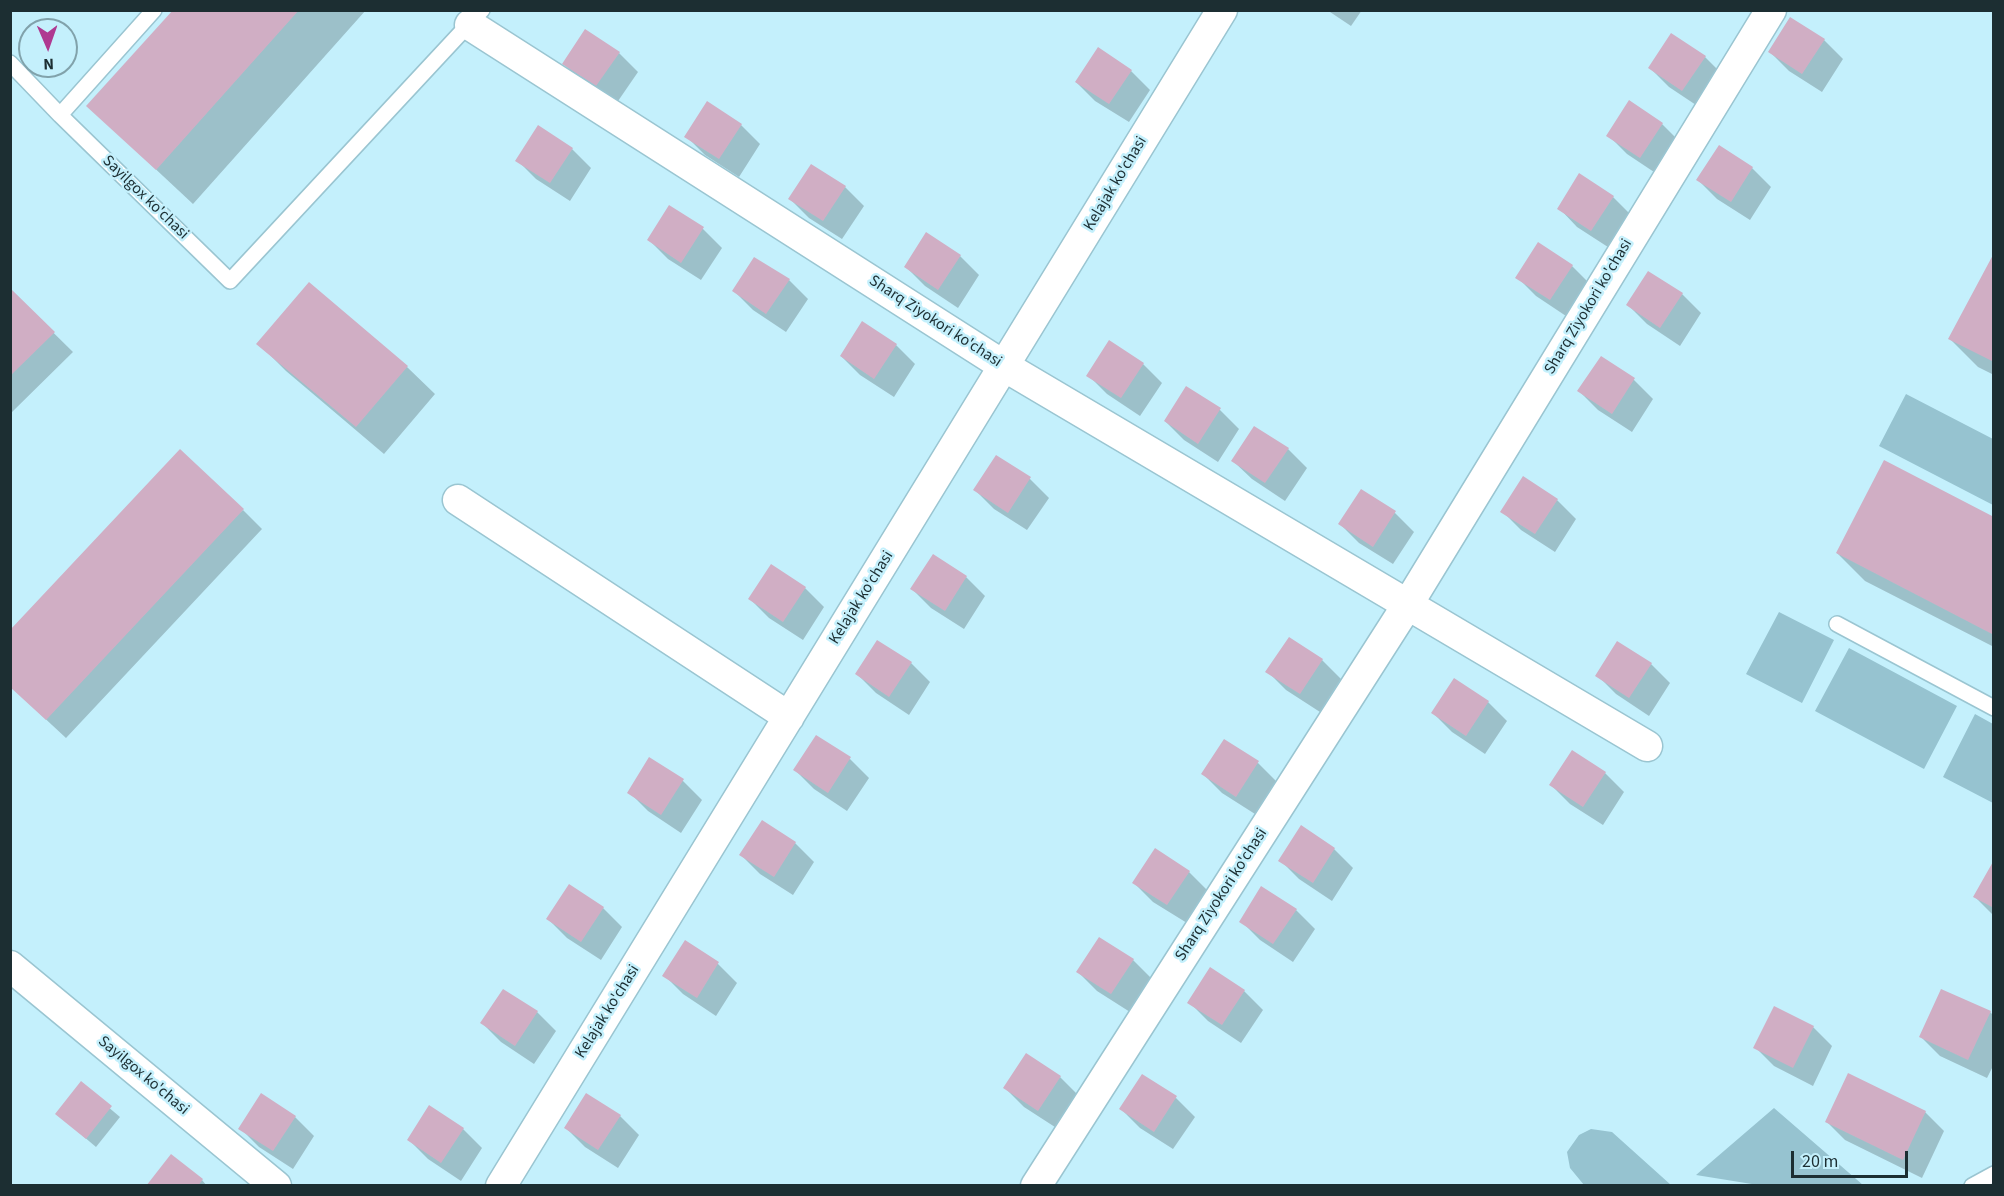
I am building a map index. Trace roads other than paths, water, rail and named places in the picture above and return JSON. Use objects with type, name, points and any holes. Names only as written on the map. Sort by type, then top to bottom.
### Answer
[{"type":"street","name":"Sharq Ziyokori ko'chasi","points":[[1036,1185],[1408,604],[1771,10]]},
{"type":"street","name":"Kelajak ko'chasi","points":[[501,1185],[1004,366],[1218,12]]},
{"type":"street","name":"Sharq Ziyokori ko'chasi","points":[[476,18],[1004,366],[1647,746]]},
{"type":"street","points":[[458,500],[789,717]]},
{"type":"street","name":"Sayilgox ko'chasi","points":[[10,966],[276,1185]]},
{"type":"lane","points":[[60,115],[154,10]]},
{"type":"lane","name":"Sayilgox ko'chasi","points":[[10,63],[230,281],[476,18]]},
{"type":"lane","points":[[1837,624],[1994,708]]},
{"type":"lane","points":[[1972,1185],[1994,1174]]}]
